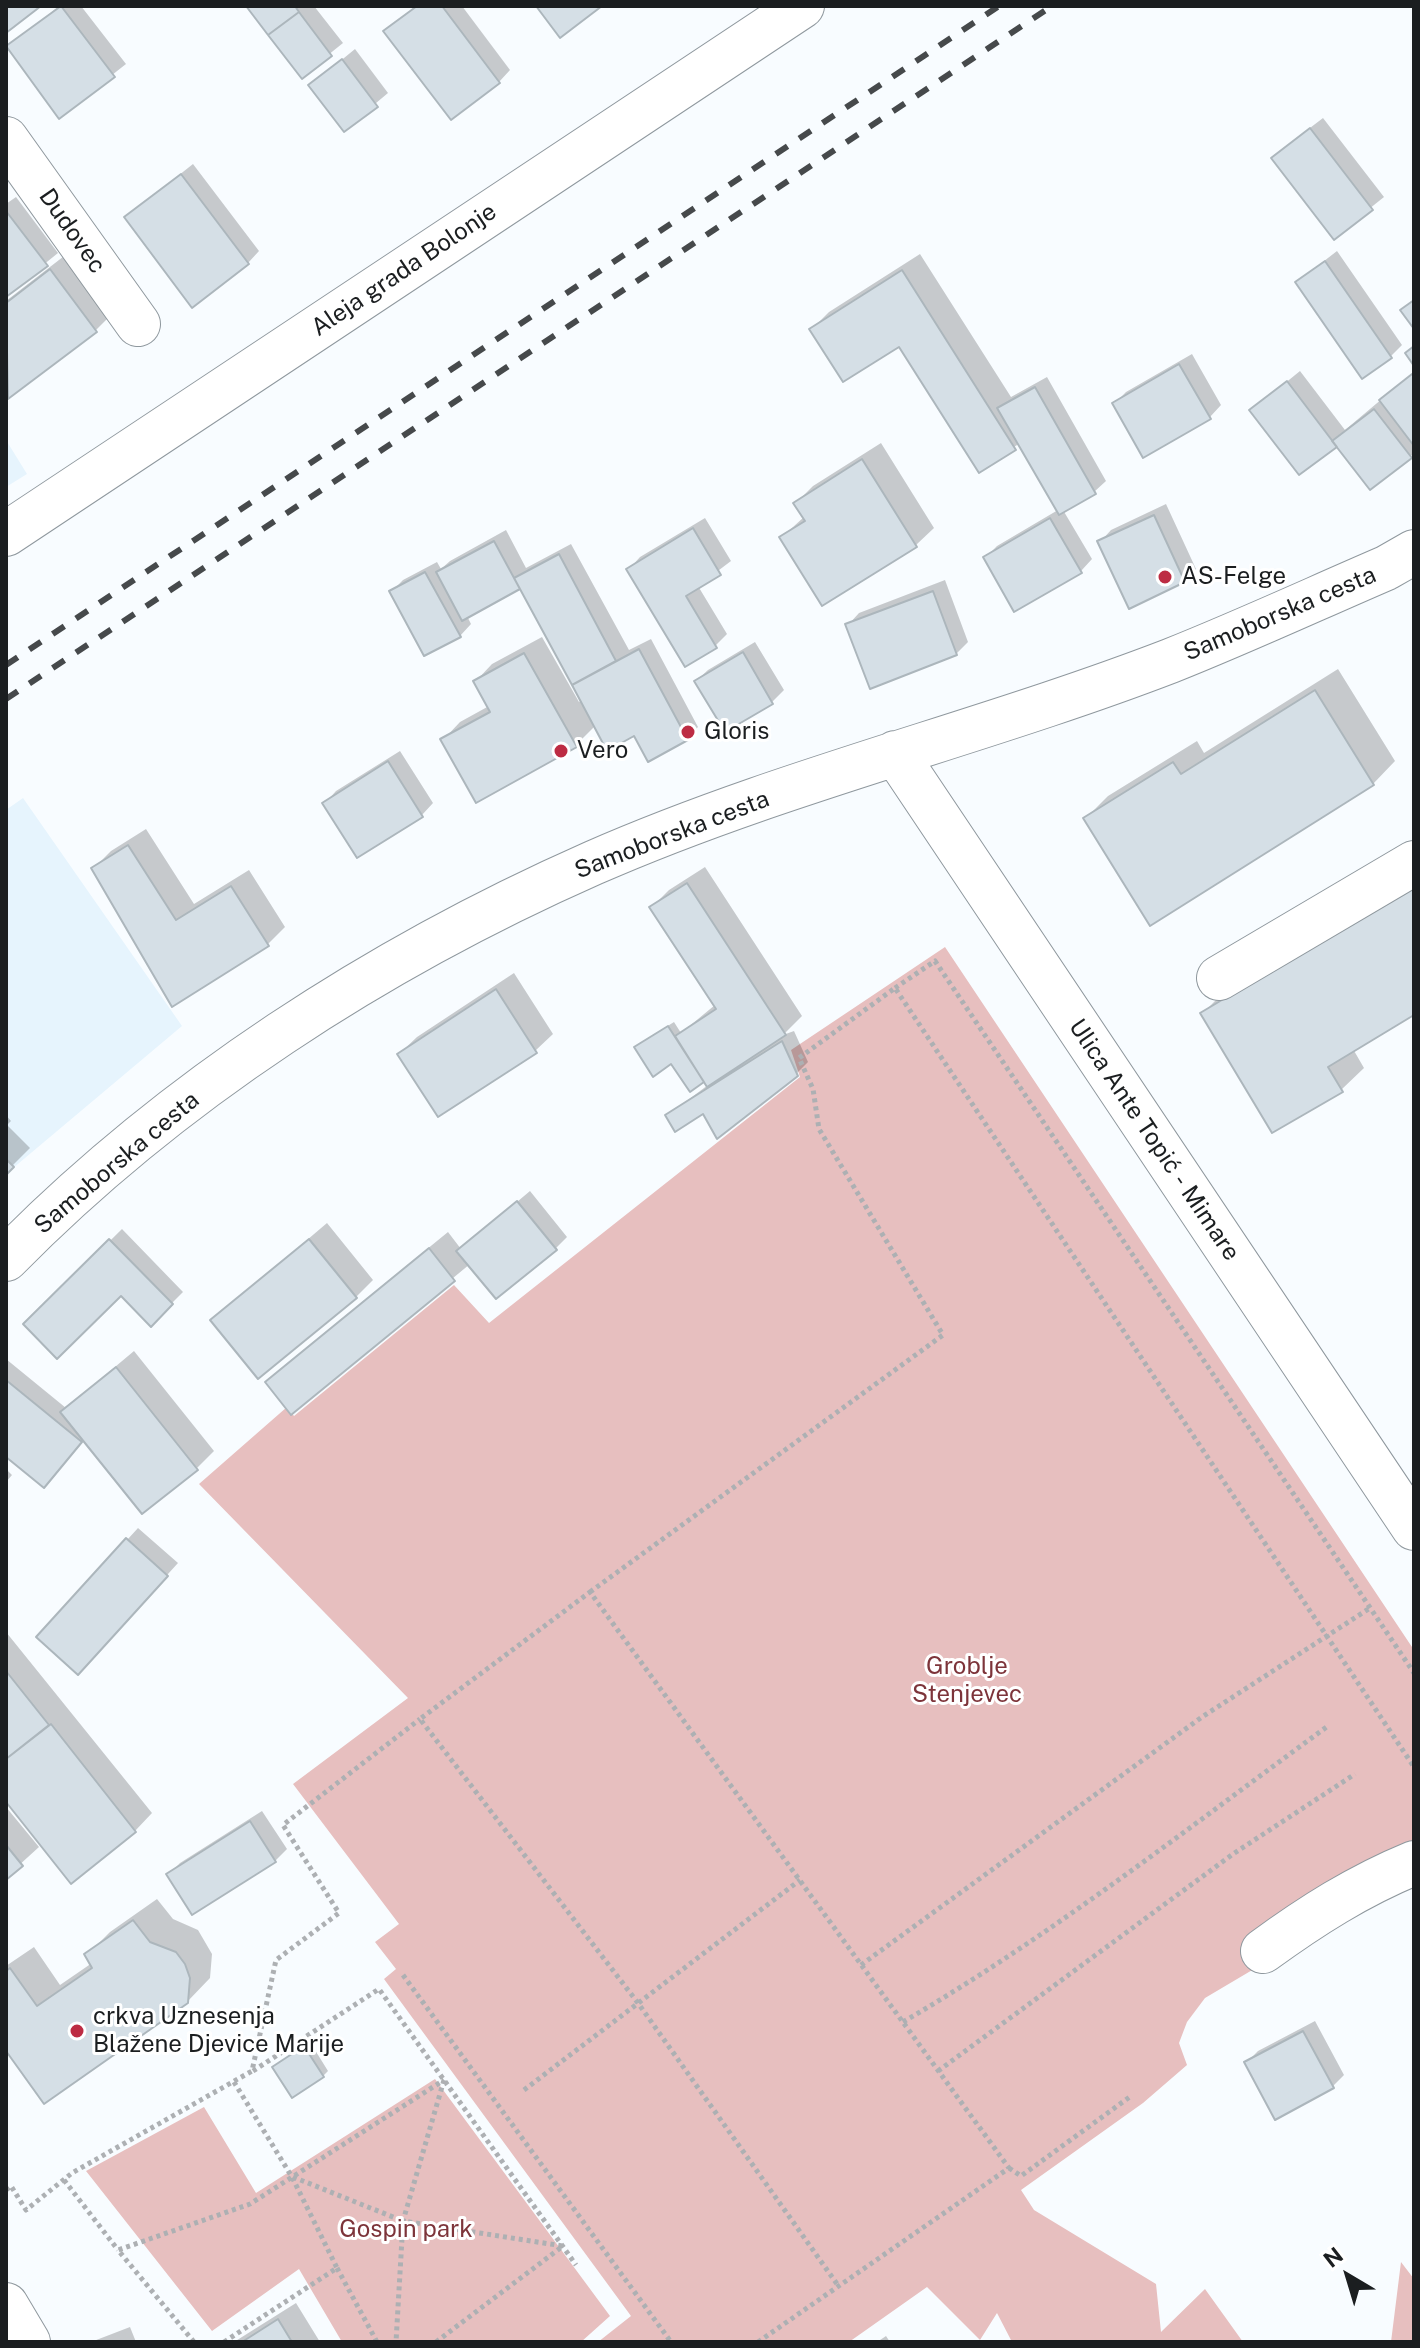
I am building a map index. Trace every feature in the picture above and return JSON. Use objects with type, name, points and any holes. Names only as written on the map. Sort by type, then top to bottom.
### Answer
[{"type":"street","name":"Aleja grada Bolonje","points":[[6,534],[802,6]]},
{"type":"street","name":"Dudovec","points":[[6,139],[138,324]]},
{"type":"street","name":"Samoborska cesta","points":[[6,1259],[53,1211],[156,1124],[353,988],[442,937],[595,862],[895,753],[1168,661],[1386,568],[1414,552]]},
{"type":"street","name":"Ulica Ante Topić - Mimare","points":[[895,753],[1414,1528]]},
{"type":"street","points":[[1219,978],[1414,863]]},
{"type":"street","points":[[1263,1951],[1369,1881],[1414,1863]]},
{"type":"street","points":[[6,2305],[28,2342]]},
{"type":"path","points":[[252,2071],[276,1960],[339,1913],[283,1825],[590,1592],[943,1335],[819,1129],[813,1089],[799,1058],[935,961],[1414,1673]]},
{"type":"path","points":[[895,988],[1414,1767]]},
{"type":"path","points":[[590,1592],[1009,2168],[1021,2176],[1131,2096]]},
{"type":"path","points":[[861,1965],[1202,1717],[1370,1608]]},
{"type":"path","points":[[420,1719],[638,2003],[837,2284]]},
{"type":"path","points":[[903,2022],[959,1990],[1074,1912],[1328,1726]]},
{"type":"path","points":[[938,2071],[1233,1854],[1355,1774]]},
{"type":"path","points":[[524,2090],[800,1880]]},
{"type":"path","points":[[403,1975],[671,2342]]},
{"type":"path","points":[[6,2190],[11,2186],[26,2210],[64,2180],[234,2082],[379,1989],[576,2265]]},
{"type":"path","points":[[118,2250],[250,2204],[444,2080]]},
{"type":"path","points":[[396,2342],[403,2221],[444,2080]]},
{"type":"path","points":[[234,2082],[292,2177],[377,2342]]},
{"type":"path","points":[[758,2342],[837,2284],[1009,2168]]},
{"type":"path","points":[[292,2177],[403,2221],[563,2246]]},
{"type":"path","points":[[64,2180],[194,2342]]},
{"type":"path","points":[[436,2342],[563,2246]]},
{"type":"path","points":[[224,2342],[337,2268]]},
{"type":"shaded area","points":[[6,440],[27,474],[6,487]]},
{"type":"shaded area","points":[[23,798],[182,1026],[6,1174],[6,810]]},
{"type":"green space","name":"Groblje Stenjevec","points":[[945,947],[1414,1650],[1414,1851],[1254,1969],[1205,1998],[1187,2022],[1179,2043],[1187,2065],[1143,2103],[1021,2190],[1034,2210],[1156,2284],[1161,2332],[1205,2289],[1243,2342],[1012,2342],[997,2313],[980,2340],[927,2287],[849,2342],[598,2342],[631,2316],[384,1979],[396,1969],[375,1942],[399,1924],[293,1784],[408,1698],[199,1484],[287,1407],[294,1416],[454,1285],[489,1323],[800,1077],[791,1050]]},
{"type":"green space","name":"Gospin park","points":[[435,2079],[610,2316],[581,2342],[342,2342],[299,2269],[212,2331],[86,2171],[204,2107],[256,2193]]},
{"type":"green space","points":[[1401,2262],[1414,2279],[1414,2342],[1391,2342]]},
{"type":"building","points":[[6,6],[41,6],[6,33]]},
{"type":"building","points":[[61,6],[115,77],[59,119],[6,46]]},
{"type":"building","points":[[246,6],[295,6],[299,12],[268,35]]},
{"type":"building","points":[[417,6],[442,6],[500,83],[451,120],[383,31]]},
{"type":"building","points":[[536,6],[602,6],[560,38]]},
{"type":"building","points":[[299,12],[332,56],[302,79],[268,35]]},
{"type":"building","points":[[342,59],[378,107],[344,132],[308,85]]},
{"type":"building","points":[[1310,128],[1373,210],[1334,240],[1271,158]]},
{"type":"building","points":[[181,174],[249,264],[192,308],[124,217]]},
{"type":"building","points":[[6,211],[48,266],[6,297]]},
{"type":"building","points":[[1325,261],[1392,358],[1362,379],[1295,282]]},
{"type":"building","points":[[50,269],[97,332],[8,399],[6,303]]},
{"type":"building","points":[[902,270],[1016,450],[979,473],[899,347],[843,382],[809,329]]},
{"type":"building","points":[[1414,300],[1414,329],[1400,310]]},
{"type":"building","points":[[1414,346],[1414,366],[1405,353]]},
{"type":"building","points":[[1179,364],[1211,419],[1143,458],[1112,403]]},
{"type":"building","points":[[1412,374],[1414,376],[1414,446],[1379,400]]},
{"type":"building","points":[[1287,381],[1337,447],[1299,475],[1249,410]]},
{"type":"building","points":[[1035,387],[1096,494],[1059,515],[997,408]]},
{"type":"building","points":[[1374,409],[1412,458],[1370,490],[1332,441]]},
{"type":"building","points":[[862,459],[917,547],[822,606],[779,537],[805,521],[793,503]]},
{"type":"building","points":[[1154,515],[1185,582],[1129,609],[1097,541]]},
{"type":"building","points":[[1050,518],[1082,573],[1014,612],[983,557]]},
{"type":"building","points":[[693,528],[721,575],[686,596],[717,648],[685,667],[626,569]]},
{"type":"building","points":[[494,541],[520,589],[462,621],[436,572]]},
{"type":"building","points":[[559,554],[616,661],[572,685],[514,578]]},
{"type":"building","points":[[425,572],[461,637],[424,656],[389,591]]},
{"type":"building","points":[[933,591],[957,655],[870,689],[845,624]]},
{"type":"building","points":[[639,649],[688,740],[648,762],[634,736],[607,751],[572,685]]},
{"type":"building","points":[[743,652],[773,704],[725,732],[694,681]]},
{"type":"building","points":[[524,653],[577,747],[476,803],[440,739],[490,712],[473,681]]},
{"type":"building","points":[[1315,690],[1374,785],[1150,926],[1083,818],[1173,762],[1181,774]]},
{"type":"building","points":[[388,761],[423,817],[357,858],[322,803]]},
{"type":"building","points":[[128,845],[176,920],[231,886],[269,946],[172,1007],[91,868]]},
{"type":"building","points":[[687,883],[786,1035],[707,1087],[675,1036],[716,1009],[649,907]]},
{"type":"building","points":[[1414,886],[1414,1015],[1328,1067],[1343,1092],[1272,1133],[1200,1013]]},
{"type":"building","points":[[496,989],[537,1053],[438,1117],[397,1054]]},
{"type":"building","points":[[668,1026],[704,1082],[690,1092],[671,1064],[653,1077],[634,1047]]},
{"type":"building","points":[[782,1041],[798,1076],[717,1139],[703,1114],[675,1132],[665,1115]]},
{"type":"building","points":[[6,1159],[14,1167],[6,1175]]},
{"type":"building","points":[[517,1201],[557,1250],[496,1299],[456,1251]]},
{"type":"building","points":[[109,1239],[173,1304],[151,1327],[121,1296],[57,1359],[23,1324]]},
{"type":"building","points":[[309,1239],[357,1298],[258,1379],[210,1320]]},
{"type":"building","points":[[429,1248],[455,1281],[291,1415],[265,1382]]},
{"type":"building","points":[[116,1367],[198,1470],[142,1514],[60,1412]]},
{"type":"building","points":[[6,1380],[82,1442],[44,1488],[6,1457]]},
{"type":"building","points":[[126,1538],[168,1576],[78,1675],[36,1637]]},
{"type":"building","points":[[6,1671],[49,1725],[6,1759]]},
{"type":"building","points":[[51,1724],[136,1832],[71,1884],[6,1802],[6,1759]]},
{"type":"building","points":[[250,1821],[276,1862],[192,1915],[166,1874]]},
{"type":"building","points":[[6,1845],[23,1866],[6,1880]]},
{"type":"building","name":"crkva Uznesenja Blažene Djevice Marije","points":[[133,1920],[150,1942],[176,1952],[185,1964],[190,1978],[188,2003],[44,2104],[6,2051],[6,1971],[10,1968],[37,2006],[92,1968],[84,1954]]},
{"type":"building","points":[[1303,2031],[1334,2088],[1275,2120],[1244,2062]]},
{"type":"building","points":[[304,2046],[324,2077],[292,2098],[272,2067]]},
{"type":"building","points":[[278,2319],[292,2342],[242,2342]]},
{"type":"railway","points":[[6,665],[999,6]]},
{"type":"railway","points":[[6,699],[1052,6]]},
{"type":"place","name":"AS-Felge","points":[[1165,577]]},
{"type":"place","name":"Gloris","points":[[688,732]]},
{"type":"place","name":"Vero","points":[[561,751]]},
{"type":"place","name":"crkva Uznesenja Blažene Djevice Marije","points":[[77,2031]]}]
